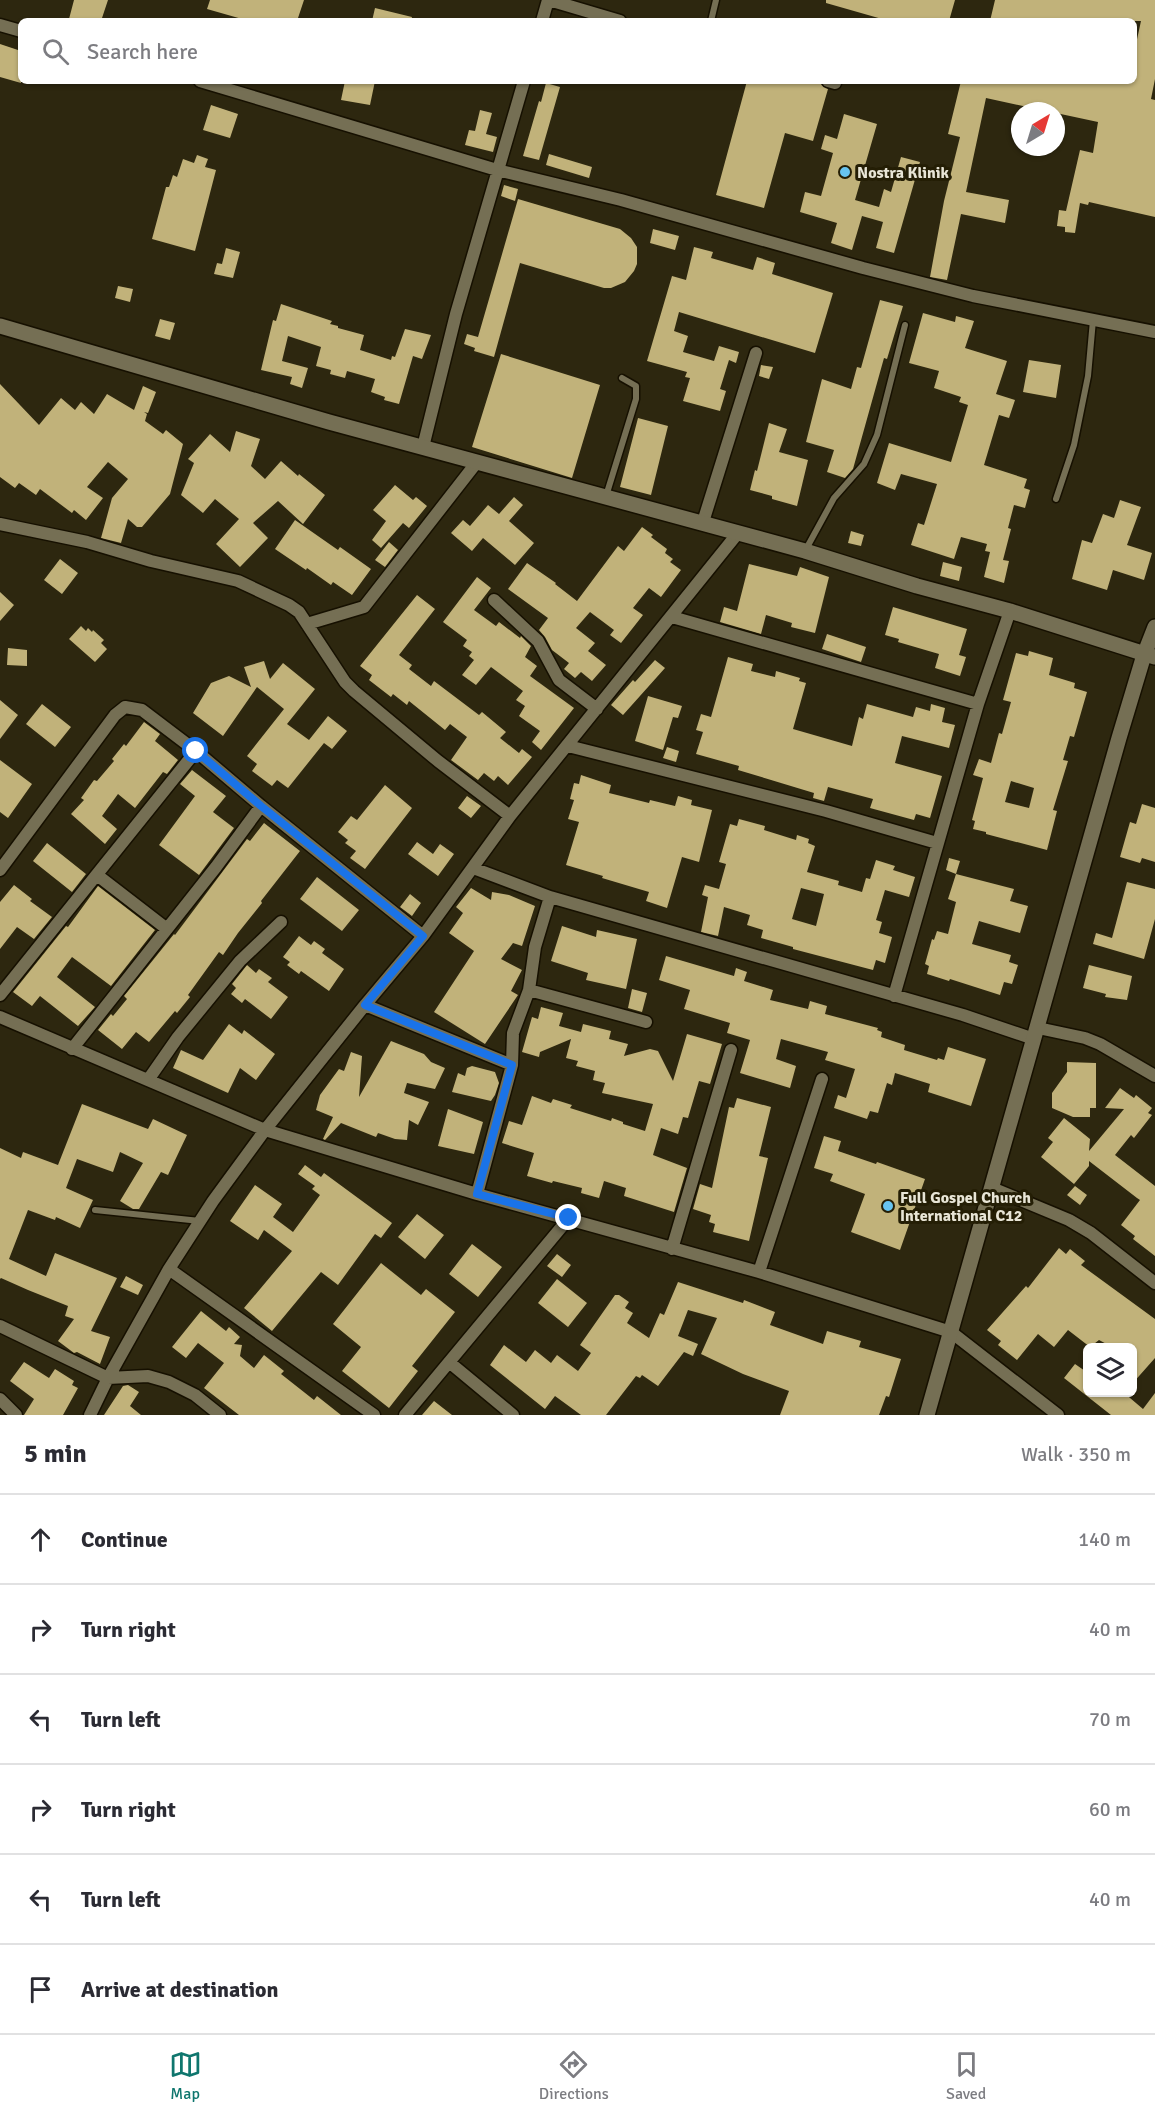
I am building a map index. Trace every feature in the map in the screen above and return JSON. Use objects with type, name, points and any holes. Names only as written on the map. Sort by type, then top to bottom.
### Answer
[{"type":"street","points":[[543,18],[548,0],[610,18]]},
{"type":"street","points":[[0,25],[18,30]]},
{"type":"street","points":[[210,84],[497,170],[621,200],[863,268],[973,296],[1155,332]]},
{"type":"street","points":[[423,447],[456,314],[523,84]]},
{"type":"street","points":[[0,327],[204,387],[805,551],[917,586],[1010,611],[1150,656]]},
{"type":"street","points":[[703,522],[756,352]]},
{"type":"street","points":[[308,624],[364,607],[477,462]]},
{"type":"street","points":[[0,524],[87,542],[151,561],[238,582],[289,605],[308,624],[345,682],[354,691],[438,761],[510,816]]},
{"type":"street","points":[[90,1415],[169,1269],[265,1130],[423,936],[510,816],[738,533]]},
{"type":"street","points":[[494,600],[538,641],[559,680],[597,709]]},
{"type":"street","points":[[894,996],[978,704],[1010,611]]},
{"type":"street","points":[[672,617],[978,704]]},
{"type":"street","points":[[927,1415],[1119,738],[1150,656],[1155,627]]},
{"type":"street","points":[[0,870],[115,715],[125,707],[142,710],[196,751],[423,936]]},
{"type":"street","points":[[568,746],[826,811],[937,843]]},
{"type":"street","points":[[0,995],[196,751]]},
{"type":"street","points":[[72,1049],[216,867],[261,806]]},
{"type":"street","points":[[473,868],[550,897],[894,996],[1036,1033],[1085,1038],[1100,1044],[1155,1076]]},
{"type":"street","points":[[97,875],[167,929]]},
{"type":"street","points":[[477,1194],[512,1065],[513,1033],[529,990],[535,948],[550,897]]},
{"type":"street","points":[[148,1080],[178,1037],[240,962],[281,922]]},
{"type":"street","points":[[529,990],[646,1023]]},
{"type":"street","points":[[365,1005],[512,1065]]},
{"type":"street","points":[[0,1017],[265,1130],[477,1194],[759,1272],[951,1332],[1058,1415]]},
{"type":"street","points":[[672,1249],[731,1050]]},
{"type":"street","points":[[759,1272],[822,1079]]},
{"type":"street","points":[[992,1188],[1069,1220],[1091,1233],[1155,1283]]},
{"type":"street","points":[[405,1415],[569,1218]]},
{"type":"street","points":[[169,1269],[374,1415]]},
{"type":"street","points":[[0,1326],[108,1378],[148,1376],[169,1382],[195,1395],[220,1415]]},
{"type":"street","points":[[449,1362],[513,1415]]},
{"type":"street","points":[[0,1399],[15,1415]]},
{"type":"lane","points":[[712,18],[716,0]]},
{"type":"lane","points":[[1056,499],[1074,446],[1079,423],[1088,376],[1094,320]]},
{"type":"lane","points":[[805,551],[834,498],[864,464],[877,435],[905,325]]},
{"type":"lane","points":[[606,497],[636,399],[636,386],[622,378]]},
{"type":"lane","points":[[95,1210],[200,1221]]},
{"type":"building","points":[[74,0],[108,0],[102,18],[69,18]]},
{"type":"building","points":[[210,0],[304,0],[298,18],[238,18],[207,9]]},
{"type":"building","points":[[826,0],[955,0],[950,18],[878,18],[826,3]]},
{"type":"building","points":[[995,0],[1155,0],[1155,79],[1151,99],[1155,100],[1155,217],[1089,202],[1088,205],[1080,203],[1075,233],[1065,232],[1065,227],[1057,226],[1059,210],[1066,211],[1080,150],[1093,153],[1098,122],[1065,115],[1065,102],[1011,103],[986,98],[966,192],[1009,200],[1005,223],[961,214],[947,280],[930,277],[944,201],[960,137],[948,134],[960,84],[1137,84],[1137,39],[1141,21],[1137,21],[1137,18],[991,18]]},
{"type":"building","points":[[375,8],[412,17],[412,18],[373,18]]},
{"type":"building","points":[[0,44],[18,50],[18,82],[0,77]]},
{"type":"building","points":[[344,84],[374,84],[370,105],[341,100]]},
{"type":"building","points":[[546,84],[560,87],[539,160],[523,156],[539,101],[541,102]]},
{"type":"building","points":[[746,84],[821,84],[828,89],[813,141],[785,133],[764,208],[716,195]]},
{"type":"building","points":[[211,105],[238,114],[230,138],[203,130]]},
{"type":"building","points":[[480,110],[492,113],[486,134],[497,137],[493,152],[465,145],[469,130],[475,131]]},
{"type":"building","points":[[844,114],[877,124],[855,200],[879,207],[884,189],[891,192],[901,157],[920,162],[894,253],[876,248],[883,222],[862,216],[852,250],[831,243],[837,223],[800,212],[805,192],[821,196],[833,153],[821,149],[825,135],[837,139]]},
{"type":"building","points":[[549,154],[592,167],[589,178],[546,165]]},
{"type":"building","points":[[197,155],[208,159],[205,167],[216,170],[195,251],[152,239],[166,187],[169,187],[173,175],[177,177],[183,159],[194,163]]},
{"type":"building","points":[[504,185],[518,189],[515,201],[501,196]]},
{"type":"building","points":[[518,199],[620,229],[631,238],[637,247],[637,264],[625,282],[611,288],[604,288],[520,263],[494,357],[474,351],[475,348],[464,344],[467,334],[478,337]]},
{"type":"building","points":[[653,229],[679,236],[675,250],[650,243]]},
{"type":"building","points":[[694,247],[713,252],[711,258],[753,270],[757,257],[775,263],[772,274],[833,293],[815,353],[679,312],[674,331],[688,336],[683,352],[714,361],[719,346],[739,352],[736,363],[729,360],[720,389],[726,391],[720,411],[683,401],[690,378],[685,377],[687,372],[647,361],[672,276],[686,280]]},
{"type":"building","points":[[226,248],[240,252],[233,278],[214,274],[217,263],[222,264]]},
{"type":"building","points":[[118,286],[133,289],[130,302],[115,298]]},
{"type":"building","points":[[880,300],[903,306],[887,359],[884,358],[853,469],[845,478],[827,472],[834,450],[806,442],[822,379],[851,389],[857,367],[861,368]]},
{"type":"building","points":[[281,304],[332,321],[330,324],[338,328],[364,335],[360,350],[391,360],[392,356],[395,357],[405,329],[431,335],[422,359],[413,356],[399,404],[384,400],[385,397],[371,392],[375,379],[347,371],[345,378],[330,374],[331,370],[316,366],[321,347],[288,336],[282,361],[308,368],[302,388],[290,384],[292,377],[261,370],[273,320],[276,321]]},
{"type":"building","points":[[923,313],[955,322],[956,316],[974,321],[965,348],[1007,361],[996,394],[1015,400],[1009,418],[999,415],[984,465],[1027,479],[1024,488],[1030,490],[1025,508],[1014,505],[1003,560],[1009,561],[1004,583],[984,577],[990,552],[985,551],[987,544],[961,537],[954,559],[911,545],[918,523],[924,525],[937,484],[901,474],[895,490],[877,483],[889,443],[951,462],[968,405],[959,402],[961,397],[934,388],[939,371],[909,363]]},
{"type":"building","points":[[160,319],[175,323],[170,340],[155,336]]},
{"type":"building","points":[[501,354],[600,385],[572,478],[472,447]]},
{"type":"building","points":[[1029,360],[1061,365],[1056,398],[1023,392]]},
{"type":"building","points":[[761,365],[773,367],[769,379],[759,376]]},
{"type":"building","points":[[0,384],[39,425],[61,398],[75,410],[81,402],[94,414],[107,394],[134,410],[143,386],[156,392],[148,413],[144,412],[147,414],[145,421],[163,434],[166,430],[183,444],[170,494],[142,527],[137,527],[128,519],[121,543],[101,538],[112,498],[128,479],[108,462],[87,487],[103,498],[86,520],[74,510],[72,513],[40,489],[36,495],[19,483],[15,488],[0,477]]},
{"type":"building","points":[[638,418],[668,426],[651,495],[620,487]]},
{"type":"building","points":[[769,423],[787,429],[779,452],[808,460],[797,506],[750,490]]},
{"type":"building","points":[[236,431],[260,439],[251,466],[265,479],[281,461],[325,495],[303,524],[278,501],[253,523],[268,538],[240,567],[216,544],[239,519],[215,499],[203,513],[181,495],[194,463],[188,459],[210,434],[230,452]]},
{"type":"building","points":[[395,485],[413,500],[416,497],[427,506],[409,528],[403,523],[381,548],[372,540],[386,521],[373,510]]},
{"type":"building","points":[[514,497],[523,505],[509,521],[534,543],[515,565],[483,538],[472,551],[451,533],[463,520],[470,526],[488,505],[499,514]]},
{"type":"building","points":[[1120,500],[1141,507],[1127,545],[1152,553],[1144,580],[1113,570],[1107,590],[1072,579],[1082,540],[1092,543],[1103,514],[1114,518]]},
{"type":"building","points":[[295,520],[338,550],[340,547],[371,569],[352,595],[333,582],[331,585],[275,549]]},
{"type":"building","points":[[642,527],[667,549],[665,553],[673,559],[670,562],[681,570],[661,597],[649,588],[633,608],[643,615],[621,643],[610,635],[614,630],[590,612],[576,628],[595,643],[588,651],[606,665],[592,681],[581,672],[575,678],[564,669],[569,663],[552,650],[539,630],[548,618],[508,589],[527,563],[577,601],[618,546],[624,551]]},
{"type":"building","points":[[851,531],[864,535],[861,546],[848,543]]},
{"type":"building","points":[[389,542],[398,550],[385,567],[375,560]]},
{"type":"building","points":[[60,559],[78,573],[62,594],[44,580]]},
{"type":"building","points":[[943,562],[962,567],[959,581],[940,576]]},
{"type":"building","points":[[749,564],[797,576],[800,567],[829,577],[815,633],[791,627],[792,623],[766,615],[761,634],[720,622],[724,607],[737,611]]},
{"type":"building","points":[[477,577],[491,588],[474,610],[496,626],[499,622],[520,638],[521,636],[531,646],[525,657],[537,666],[530,676],[574,708],[541,750],[532,742],[540,731],[519,716],[525,706],[516,700],[523,691],[491,667],[476,685],[462,675],[474,660],[469,656],[472,652],[463,646],[467,640],[443,622]]},
{"type":"building","points":[[0,592],[14,605],[0,621]]},
{"type":"building","points":[[417,595],[435,609],[399,655],[412,665],[409,669],[431,686],[434,681],[479,715],[482,712],[506,732],[500,738],[519,753],[522,749],[532,757],[508,785],[498,776],[494,781],[484,773],[478,780],[451,760],[467,737],[450,724],[445,730],[409,701],[407,705],[393,694],[391,697],[369,680],[372,675],[360,666]]},
{"type":"building","points":[[893,607],[967,629],[959,655],[966,657],[960,676],[935,668],[939,654],[898,642],[899,639],[885,635]]},
{"type":"building","points":[[81,626],[86,631],[88,628],[92,632],[93,630],[104,640],[101,643],[107,649],[95,662],[69,639]]},
{"type":"building","points":[[827,634],[866,647],[861,662],[822,649]]},
{"type":"building","points":[[8,648],[27,650],[27,666],[7,665]]},
{"type":"building","points":[[1029,651],[1053,658],[1049,675],[1075,683],[1074,688],[1087,692],[1074,737],[1070,736],[1063,760],[1068,761],[1053,810],[1057,811],[1047,850],[973,829],[975,821],[972,820],[983,778],[973,775],[979,759],[991,763],[999,733],[1002,734],[1011,702],[1003,700],[1016,653],[1028,656]],"holes":[[[1011,781],[1034,788],[1029,808],[1005,802]]]},
{"type":"building","points":[[728,657],[753,664],[751,671],[775,677],[776,671],[800,678],[799,681],[806,683],[793,729],[852,746],[859,717],[863,719],[867,704],[913,717],[916,707],[930,711],[931,704],[945,708],[942,722],[955,725],[949,748],[902,736],[895,763],[942,776],[930,818],[916,814],[914,820],[870,808],[873,799],[828,787],[824,801],[813,798],[814,793],[738,770],[739,766],[696,754],[703,732],[696,730],[701,714],[711,717]]},
{"type":"building","points":[[655,660],[665,668],[623,715],[611,705]]},
{"type":"building","points":[[264,661],[270,679],[283,663],[315,689],[287,724],[309,740],[328,716],[347,731],[332,749],[324,743],[288,788],[277,780],[272,786],[252,771],[257,764],[247,756],[284,709],[257,687],[223,736],[193,713],[211,683],[229,676],[251,687],[244,667]]},
{"type":"building","points":[[648,696],[682,706],[678,718],[673,717],[663,750],[635,741]]},
{"type":"building","points":[[0,700],[18,715],[0,739]]},
{"type":"building","points":[[42,704],[71,727],[55,747],[26,724]]},
{"type":"building","points":[[144,722],[160,734],[155,741],[178,760],[167,774],[163,772],[135,808],[118,794],[102,816],[117,829],[105,844],[71,814],[84,800],[81,798],[94,780],[97,781],[114,761],[112,759],[124,744],[126,746]]},
{"type":"building","points":[[667,747],[679,751],[676,762],[663,758]]},
{"type":"building","points":[[0,760],[32,784],[8,818],[0,812]]},
{"type":"building","points":[[192,770],[226,796],[213,812],[234,828],[199,875],[159,845],[195,796],[180,784]]},
{"type":"building","points":[[581,775],[611,785],[609,793],[649,803],[650,800],[675,806],[678,796],[692,800],[691,805],[712,810],[699,862],[682,857],[667,908],[646,901],[649,892],[566,865],[579,822],[568,819],[574,800],[570,799],[574,783],[579,784]]},
{"type":"building","points":[[385,785],[412,808],[365,869],[350,858],[356,851],[345,843],[348,840],[338,832],[351,816],[357,820]]},
{"type":"building","points":[[467,796],[481,806],[471,818],[458,808]]},
{"type":"building","points":[[1142,804],[1155,808],[1155,862],[1142,858],[1140,863],[1120,857],[1130,822],[1136,824]]},
{"type":"building","points":[[739,819],[765,826],[764,830],[796,840],[797,835],[809,839],[808,843],[815,846],[807,872],[839,881],[838,885],[862,892],[866,878],[870,879],[876,860],[895,866],[893,870],[915,877],[909,897],[885,890],[876,920],[882,922],[879,933],[892,937],[885,963],[876,960],[873,970],[761,938],[763,930],[747,925],[750,915],[724,907],[718,936],[701,932],[708,897],[702,895],[705,885],[719,889],[726,864],[719,862],[730,824],[737,826]],"holes":[[[801,888],[824,894],[816,926],[792,919]]]},
{"type":"building","points":[[264,823],[300,851],[223,955],[219,952],[177,1013],[175,1011],[149,1042],[136,1032],[122,1049],[98,1030],[127,999],[124,996],[175,935],[247,839],[250,841]]},
{"type":"building","points":[[417,842],[433,854],[440,844],[454,854],[438,876],[408,854]]},
{"type":"building","points":[[47,843],[86,874],[72,892],[33,861]]},
{"type":"building","points":[[949,858],[960,861],[956,874],[946,870]]},
{"type":"building","points":[[956,874],[1014,889],[1010,901],[1028,906],[1020,933],[979,921],[972,944],[1011,955],[1009,962],[1018,965],[1012,984],[1004,982],[1000,995],[927,974],[929,966],[925,964],[932,939],[934,940],[937,931],[948,934],[956,902],[948,899]]},
{"type":"building","points":[[317,877],[359,910],[342,931],[300,899]]},
{"type":"building","points":[[1127,882],[1155,889],[1155,919],[1144,959],[1093,944],[1096,933],[1112,938]]},
{"type":"building","points":[[14,885],[32,899],[30,901],[52,917],[34,939],[17,927],[0,949],[0,902]]},
{"type":"building","points":[[98,886],[155,930],[111,986],[72,957],[57,977],[95,1007],[78,1026],[40,996],[32,1006],[13,992],[66,926],[68,927]]},
{"type":"building","points":[[471,888],[491,900],[492,892],[509,895],[535,906],[522,946],[513,943],[501,959],[522,970],[511,991],[518,995],[485,1044],[434,1012],[474,951],[449,933],[463,913],[456,907]]},
{"type":"building","points":[[410,894],[421,903],[412,916],[400,907]]},
{"type":"building","points":[[562,926],[596,937],[597,930],[637,939],[626,989],[586,980],[588,973],[551,961]]},
{"type":"building","points":[[299,936],[311,945],[314,941],[325,949],[322,953],[344,969],[329,991],[301,971],[299,974],[287,965],[290,962],[283,957]]},
{"type":"building","points":[[666,956],[734,976],[736,968],[747,972],[744,981],[773,990],[770,1000],[808,1009],[810,1001],[827,1006],[825,1014],[878,1028],[877,1030],[882,1032],[881,1037],[905,1045],[904,1050],[944,1060],[948,1047],[986,1059],[971,1106],[928,1092],[930,1084],[895,1073],[892,1085],[887,1083],[878,1113],[870,1111],[867,1119],[834,1108],[838,1095],[846,1098],[855,1069],[825,1060],[828,1052],[781,1039],[776,1059],[796,1066],[790,1088],[740,1073],[750,1040],[727,1033],[730,1023],[684,1009],[690,990],[659,980]]},
{"type":"building","points":[[247,965],[256,973],[259,969],[272,978],[268,982],[288,997],[271,1019],[245,999],[242,1003],[231,994],[236,988],[232,984]]},
{"type":"building","points":[[1089,965],[1132,976],[1127,1000],[1105,997],[1106,994],[1083,988]]},
{"type":"building","points":[[632,989],[647,993],[642,1012],[628,1008]]},
{"type":"building","points":[[541,1007],[563,1013],[559,1026],[581,1032],[583,1024],[611,1031],[609,1039],[628,1044],[624,1056],[650,1049],[658,1051],[673,1081],[687,1034],[722,1044],[710,1084],[699,1081],[688,1118],[683,1117],[678,1134],[661,1128],[653,1155],[687,1168],[674,1212],[624,1196],[626,1188],[604,1181],[599,1198],[581,1193],[582,1188],[527,1176],[534,1153],[502,1143],[509,1121],[522,1125],[532,1096],[551,1103],[553,1099],[572,1105],[570,1108],[611,1121],[612,1118],[645,1131],[653,1104],[602,1093],[605,1083],[593,1080],[595,1071],[576,1066],[578,1061],[566,1058],[571,1039],[540,1052],[539,1057],[522,1052],[532,1017],[538,1019]]},
{"type":"building","points":[[229,1024],[242,1034],[244,1030],[275,1054],[256,1080],[240,1068],[228,1093],[173,1068],[181,1050],[203,1060]]},
{"type":"building","points":[[391,1041],[424,1054],[431,1062],[445,1068],[435,1089],[407,1083],[404,1093],[429,1102],[418,1125],[409,1120],[407,1140],[395,1139],[378,1133],[376,1137],[341,1123],[325,1140],[323,1139],[333,1117],[316,1110],[320,1095],[339,1069],[344,1071],[351,1052],[362,1056],[359,1097]]},
{"type":"building","points":[[1067,1062],[1096,1063],[1096,1108],[1090,1108],[1090,1117],[1073,1117],[1052,1108],[1052,1093],[1067,1072]]},
{"type":"building","points":[[472,1066],[495,1072],[499,1083],[491,1101],[452,1092],[458,1073],[465,1076],[467,1068]]},
{"type":"building","points":[[1120,1088],[1134,1098],[1136,1095],[1152,1108],[1148,1113],[1152,1115],[1134,1138],[1131,1135],[1115,1155],[1155,1186],[1155,1256],[1133,1239],[1135,1236],[1121,1225],[1140,1200],[1089,1161],[1089,1166],[1074,1184],[1041,1157],[1053,1142],[1048,1138],[1064,1118],[1090,1139],[1089,1151],[1124,1109],[1105,1108]]},
{"type":"building","points":[[737,1098],[771,1107],[759,1156],[768,1158],[749,1241],[713,1232],[715,1224],[709,1222],[711,1215],[693,1209],[700,1184],[712,1188],[729,1107],[734,1108]]},
{"type":"building","points":[[82,1104],[148,1129],[153,1119],[187,1135],[168,1175],[161,1172],[139,1209],[133,1209],[120,1201],[143,1163],[120,1152],[113,1172],[77,1159],[66,1188],[93,1200],[80,1228],[56,1217],[55,1220],[28,1210],[9,1259],[46,1276],[55,1253],[117,1278],[91,1331],[110,1337],[100,1364],[77,1352],[74,1353],[58,1341],[74,1319],[65,1316],[68,1306],[0,1279],[0,1148],[21,1158],[23,1152],[58,1165]]},
{"type":"building","points":[[448,1109],[483,1122],[474,1154],[438,1146]]},
{"type":"building","name":"Full Gospel Church International C12","points":[[824,1136],[841,1141],[838,1151],[925,1179],[900,1250],[851,1232],[865,1194],[830,1181],[833,1174],[814,1168]]},
{"type":"building","points":[[305,1165],[321,1177],[324,1173],[392,1223],[381,1238],[375,1234],[338,1285],[321,1272],[272,1331],[244,1308],[292,1251],[264,1230],[258,1240],[230,1221],[255,1185],[282,1204],[273,1217],[293,1232],[320,1195],[312,1189],[315,1186],[298,1174]]},
{"type":"building","points":[[1075,1186],[1087,1195],[1080,1205],[1067,1195]]},
{"type":"building","points":[[417,1214],[444,1235],[425,1259],[398,1237]]},
{"type":"building","points":[[472,1244],[502,1267],[478,1297],[449,1274]]},
{"type":"building","points":[[1059,1248],[1066,1254],[1070,1249],[1085,1261],[1081,1265],[1155,1319],[1155,1358],[1137,1378],[1137,1343],[1105,1343],[1099,1340],[1095,1343],[1085,1343],[1068,1330],[1054,1347],[1038,1334],[1017,1360],[998,1345],[1001,1341],[987,1330],[1026,1286],[1028,1288]]},
{"type":"building","points":[[557,1254],[571,1265],[562,1277],[547,1266]]},
{"type":"building","points":[[381,1263],[421,1295],[426,1289],[455,1312],[412,1366],[418,1371],[389,1408],[342,1371],[361,1347],[333,1324]]},
{"type":"building","points":[[126,1276],[143,1285],[138,1295],[120,1287]]},
{"type":"building","points":[[557,1279],[587,1303],[568,1327],[538,1303]]},
{"type":"building","points":[[678,1282],[743,1303],[744,1300],[775,1312],[770,1325],[823,1344],[827,1331],[861,1341],[859,1347],[901,1359],[889,1397],[886,1396],[879,1415],[780,1415],[789,1391],[743,1374],[701,1354],[717,1318],[688,1310],[678,1336],[698,1344],[693,1356],[684,1352],[658,1386],[642,1375],[640,1378],[636,1376],[606,1415],[581,1415],[555,1396],[545,1409],[490,1365],[504,1345],[526,1362],[535,1350],[551,1363],[557,1355],[578,1371],[591,1353],[580,1345],[615,1295],[629,1302],[625,1308],[633,1313],[627,1323],[649,1338],[660,1313],[664,1315]]},
{"type":"building","points":[[201,1311],[226,1331],[229,1327],[240,1337],[234,1344],[242,1345],[240,1356],[254,1368],[264,1355],[284,1371],[281,1374],[314,1400],[317,1396],[341,1415],[239,1415],[204,1388],[224,1363],[198,1343],[186,1358],[172,1347]]},
{"type":"building","points":[[24,1362],[49,1378],[55,1369],[74,1381],[72,1385],[78,1388],[63,1415],[24,1415],[34,1399],[10,1381]]},
{"type":"building","points":[[1075,1364],[1083,1370],[1083,1393],[1064,1378]]},
{"type":"building","points":[[128,1385],[139,1392],[130,1406],[141,1415],[104,1415],[123,1386]]},
{"type":"building","points":[[1155,1393],[1155,1415],[1111,1415],[1088,1397],[1129,1397],[1143,1409]]},
{"type":"building","points":[[434,1401],[452,1415],[422,1415]]},
{"type":"place","name":"Nostra Klinik","points":[[845,172]]},
{"type":"place","name":"Full Gospel Church International C12","points":[[888,1206]]},
{"type":"route","points":[[196,751],[423,936],[365,1005],[512,1065],[477,1194],[569,1218]]}]
